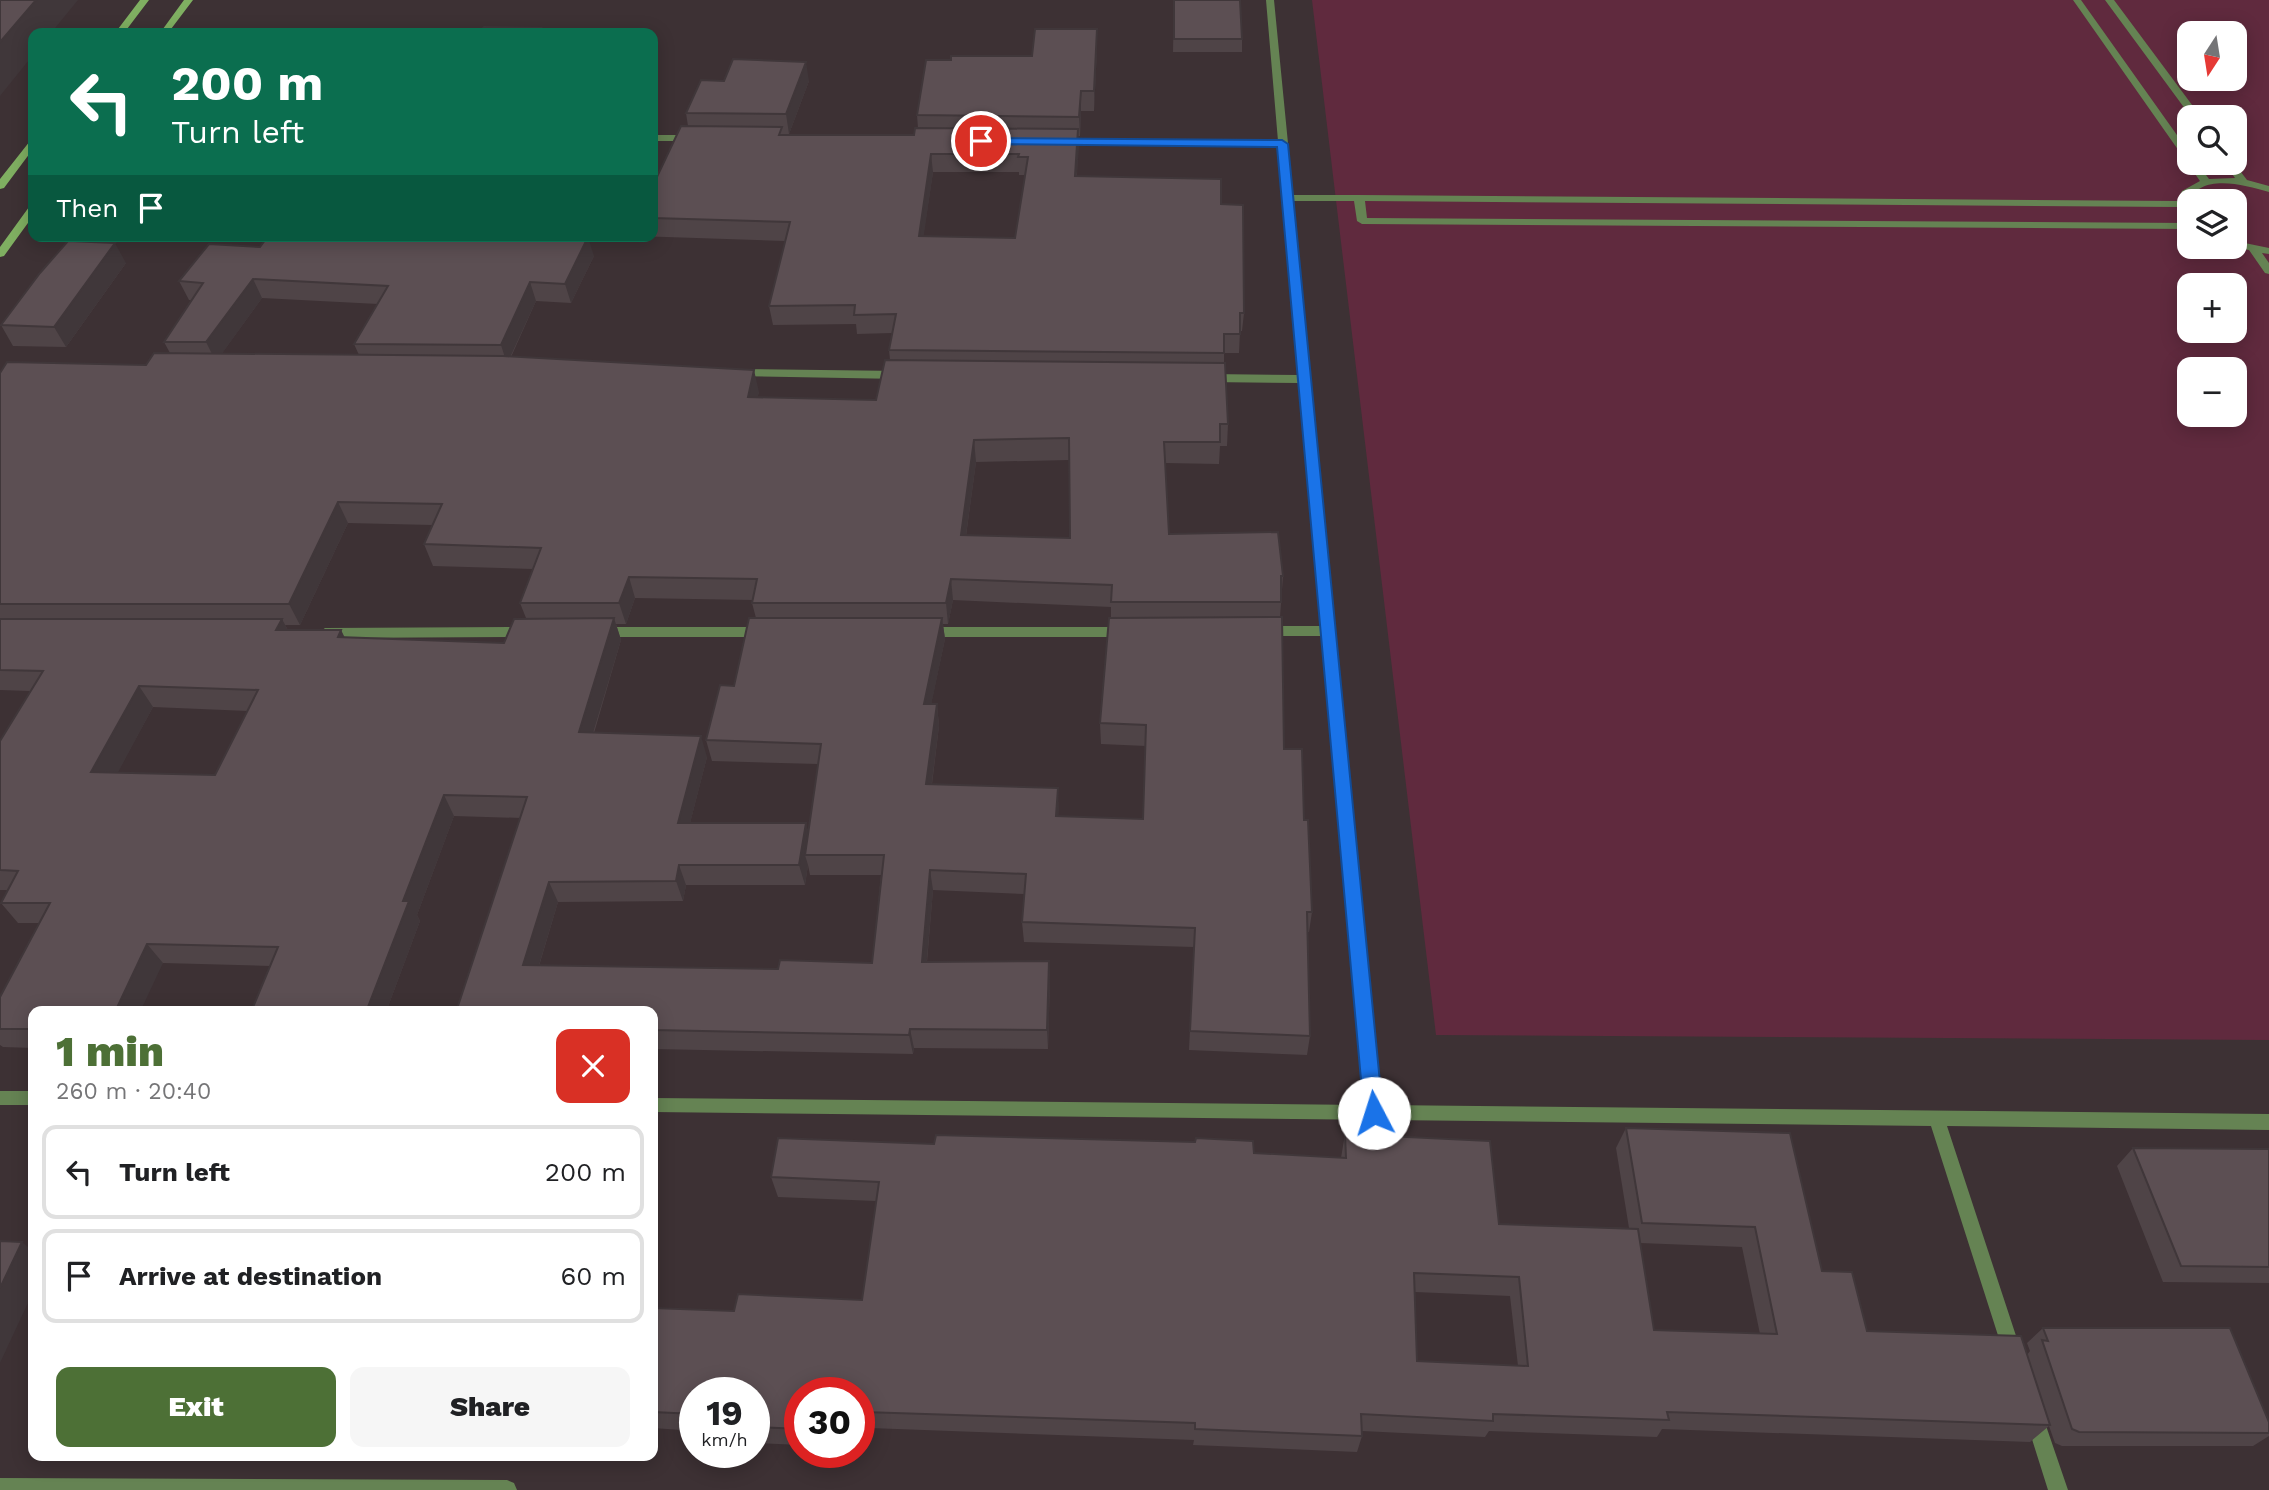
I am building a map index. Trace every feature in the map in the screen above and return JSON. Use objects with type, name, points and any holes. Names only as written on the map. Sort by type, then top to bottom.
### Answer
[{"type":"main road","points":[[123,28],[145,0]]},
{"type":"main road","points":[[168,28],[189,0]]},
{"type":"main road","points":[[0,186],[28,150]]},
{"type":"main road","points":[[0,254],[28,216]]},
{"type":"street","points":[[1270,0],[1374,1113]]},
{"type":"street","points":[[2077,0],[2177,141]]},
{"type":"street","points":[[2109,0],[2187,105]]},
{"type":"street","points":[[658,138],[709,138]]},
{"type":"street","points":[[1045,141],[1282,144]]},
{"type":"street","points":[[2201,175],[2206,182]]},
{"type":"street","points":[[2238,175],[2243,182]]},
{"type":"street","points":[[2189,189],[2206,182],[2243,182],[2269,189]]},
{"type":"street","points":[[1287,198],[2177,204]]},
{"type":"street","points":[[1359,198],[1362,221],[2177,226]]},
{"type":"street","points":[[2247,247],[2269,251]]},
{"type":"street","points":[[2254,249],[2269,271]]},
{"type":"street","points":[[722,373],[916,375]]},
{"type":"street","points":[[1194,377],[1305,379]]},
{"type":"street","points":[[909,632],[1146,631]]},
{"type":"street","points":[[1244,631],[1328,631]]},
{"type":"street","points":[[308,633],[545,632]]},
{"type":"street","points":[[587,632],[783,632]]},
{"type":"street","points":[[0,1098],[28,1098]]},
{"type":"street","points":[[658,1105],[2269,1122]]},
{"type":"street","points":[[1936,1117],[2020,1374]]},
{"type":"street","points":[[2028,1400],[2058,1490]]},
{"type":"street","points":[[0,1488],[507,1490]]},
{"type":"shaded area","points":[[1312,0],[2269,0],[2269,1040],[1436,1035]]},
{"type":"building","points":[[0,0],[36,0],[0,42]]},
{"type":"building","points":[[1174,0],[1240,0],[1242,39],[1174,39]]},
{"type":"building","points":[[1035,29],[1097,29],[1094,91],[1081,91],[1079,117],[917,115],[926,60],[951,60],[951,56],[1032,56]]},
{"type":"building","points":[[733,59],[806,62],[786,114],[686,113],[701,80],[724,81]]},
{"type":"building","points":[[681,126],[782,127],[779,135],[914,135],[915,128],[1078,129],[1075,176],[1221,179],[1221,204],[1243,205],[1244,313],[1240,313],[1240,334],[1224,334],[1224,353],[889,350],[896,314],[854,315],[855,305],[769,306],[790,222],[658,218],[658,175]],"holes":[[[931,154],[1019,154],[1018,157],[1028,157],[1015,238],[919,236]]]},
{"type":"building","points":[[67,242],[115,243],[54,327],[1,325]]},
{"type":"building","points":[[264,242],[586,242],[565,284],[530,282],[501,345],[354,344],[388,286],[253,279],[206,342],[164,342],[203,283],[179,281],[209,244],[260,247]]},
{"type":"building","points":[[154,353],[503,356],[754,370],[748,397],[876,400],[885,360],[1225,363],[1228,424],[1220,424],[1220,442],[1164,442],[1169,534],[1278,532],[1283,576],[1281,602],[1111,602],[1112,585],[951,579],[946,603],[752,603],[757,579],[629,577],[619,603],[520,603],[541,548],[424,544],[442,504],[338,502],[289,604],[0,604],[0,373],[7,362],[146,365]],"holes":[[[1069,438],[1070,538],[961,535],[974,440]]]},
{"type":"building","points":[[1282,617],[1284,749],[1302,749],[1304,820],[1308,820],[1312,912],[1307,912],[1310,1036],[1190,1031],[1195,928],[1022,922],[1026,874],[930,870],[922,962],[1049,961],[1047,1030],[910,1029],[909,1035],[658,1030],[658,1006],[458,1006],[527,797],[444,795],[403,901],[409,901],[368,1006],[253,1006],[278,947],[147,944],[118,1006],[28,1006],[28,1029],[0,1029],[0,997],[50,903],[1,903],[18,871],[0,870],[0,741],[43,671],[0,670],[0,619],[282,619],[276,630],[341,630],[338,637],[504,643],[514,619],[614,618],[579,732],[701,736],[678,823],[806,823],[799,865],[679,865],[676,881],[549,882],[523,965],[778,969],[780,960],[872,963],[884,855],[805,855],[821,744],[706,740],[720,685],[734,686],[749,618],[942,618],[924,704],[937,704],[926,784],[1058,788],[1056,816],[1143,819],[1146,725],[1100,723],[1109,618]],"holes":[[[139,686],[258,690],[215,775],[91,772]]]},
{"type":"building","points":[[1626,1128],[1790,1133],[1822,1271],[1852,1272],[1867,1331],[2021,1336],[2050,1425],[1667,1412],[1669,1420],[1493,1414],[1493,1421],[1361,1414],[1362,1436],[1195,1429],[1195,1423],[875,1412],[875,1377],[784,1377],[784,1428],[770,1428],[770,1377],[679,1377],[679,1413],[658,1412],[658,1308],[734,1311],[738,1294],[862,1300],[879,1182],[771,1177],[778,1138],[934,1144],[936,1135],[1195,1142],[1196,1138],[1253,1141],[1254,1153],[1346,1158],[1345,1134],[1490,1141],[1499,1224],[1638,1229],[1654,1330],[1777,1334],[1755,1227],[1642,1223]],"holes":[[[1414,1273],[1519,1277],[1528,1366],[1417,1361]]]},
{"type":"building","points":[[2133,1148],[2269,1149],[2269,1267],[2181,1266]]},
{"type":"building","points":[[0,1241],[22,1242],[0,1288]]},
{"type":"building","points":[[2043,1328],[2230,1328],[2269,1422],[2269,1433],[2079,1432],[2072,1429],[2042,1340],[2048,1341]]},
{"type":"route","points":[[981,141],[1282,144],[1374,1113]]}]
